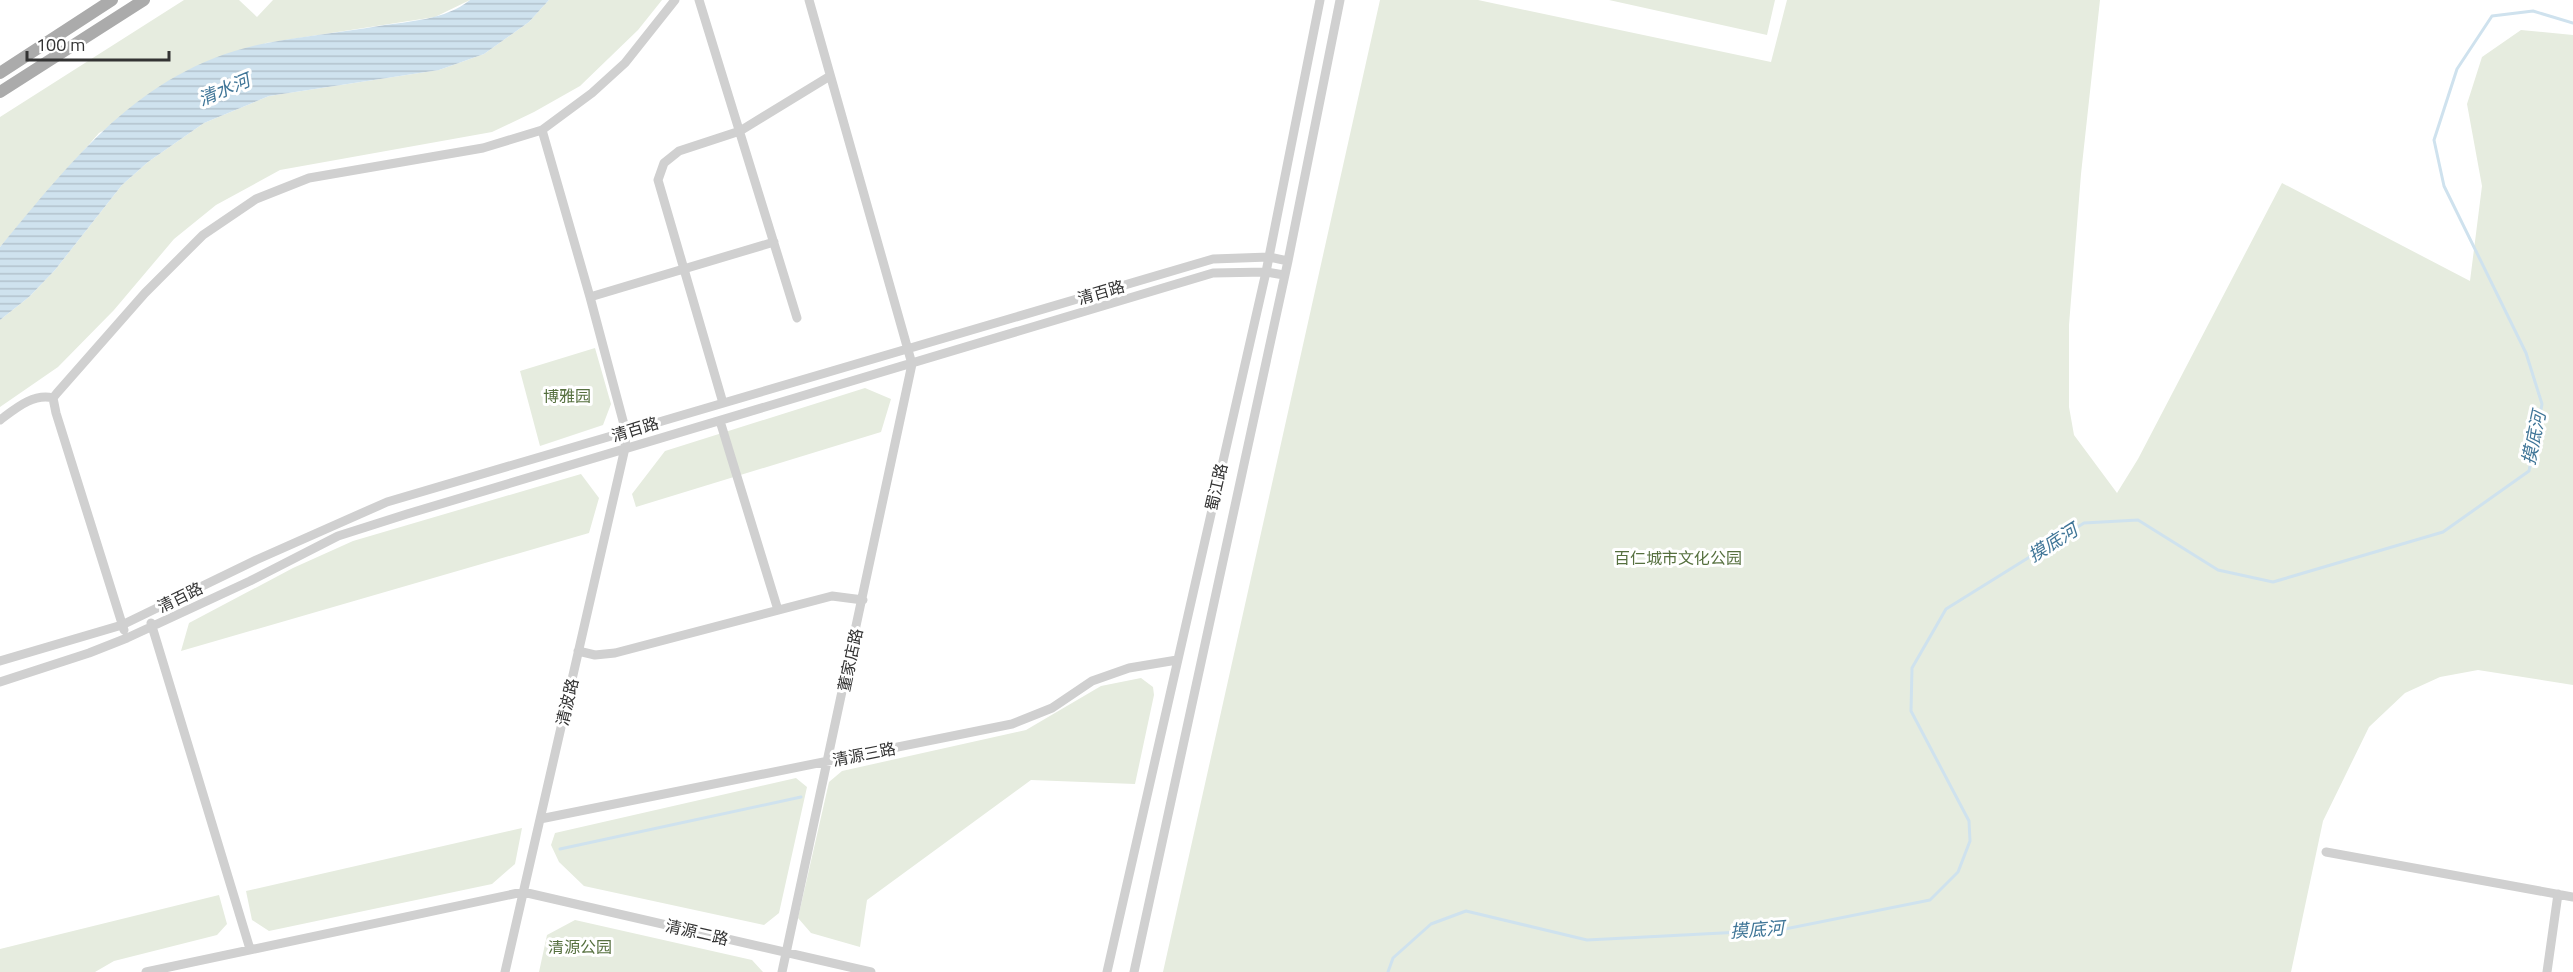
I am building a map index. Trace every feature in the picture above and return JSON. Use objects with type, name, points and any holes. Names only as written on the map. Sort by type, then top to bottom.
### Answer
[{"type":"main road","points":[[0,73],[112,0]]},
{"type":"main road","points":[[0,92],[144,0]]},
{"type":"street","points":[[53,398],[145,294],[203,235],[256,199],[309,178],[483,148],[542,130],[592,93],[625,63],[675,0]]},
{"type":"street","points":[[699,0],[797,318]]},
{"type":"street","name":"董家店路","points":[[782,972],[829,761],[912,364],[809,0]]},
{"type":"street","name":"蜀江路","points":[[1107,972],[1266,272],[1320,0]]},
{"type":"street","name":"蜀江路","points":[[1134,972],[1288,261],[1340,0]]},
{"type":"street","points":[[723,403],[658,180],[664,163],[679,151],[740,131],[830,76]]},
{"type":"street","name":"清波路","points":[[505,972],[625,448],[626,432],[542,130]]},
{"type":"street","points":[[590,297],[774,242]]},
{"type":"street","name":"清百路","points":[[0,661],[122,625],[256,560],[387,502],[1213,259],[1269,257],[1288,261]]},
{"type":"street","name":"清百路","points":[[0,682],[127,638],[250,581],[338,536],[1212,273],[1266,272],[1284,275]]},
{"type":"street","points":[[0,420],[21,405],[38,397],[53,398]]},
{"type":"street","points":[[53,398],[127,638]]},
{"type":"street","points":[[720,421],[778,610]]},
{"type":"street","points":[[578,651],[595,656],[615,653],[832,596],[863,600]]},
{"type":"street","points":[[148,612],[250,949]]},
{"type":"street","name":"清源三路","points":[[540,819],[1012,724],[1052,708],[1092,681],[1129,668],[1177,660]]},
{"type":"street","points":[[2326,852],[2573,897]]},
{"type":"street","points":[[146,972],[523,892]]},
{"type":"street","name":"清源二路","points":[[523,892],[871,972]]},
{"type":"street","points":[[2547,972],[2558,894]]},
{"type":"green space","points":[[184,0],[239,0],[257,17],[273,0],[470,0],[435,17],[266,43],[99,133],[0,247],[0,117]]},
{"type":"green space","points":[[549,0],[662,0],[638,30],[580,86],[492,132],[280,170],[216,205],[174,239],[114,310],[58,367],[0,407],[0,320],[29,297],[55,270],[122,185],[148,162],[204,123],[269,96],[439,70],[484,54],[529,22]]},
{"type":"green space","name":"百仁城市文化公园","points":[[1380,0],[1478,0],[1771,62],[1787,0],[2100,0],[2081,174],[2069,325],[2069,407],[2074,435],[2117,493],[2138,459],[2282,183],[2470,281],[2482,186],[2467,104],[2482,57],[2521,30],[2573,35],[2573,685],[2478,670],[2440,677],[2405,693],[2369,727],[2323,821],[2291,972],[1163,972]]},
{"type":"green space","points":[[1609,0],[1775,0],[1767,35]]},
{"type":"green space","name":"博雅园","points":[[595,348],[611,404],[603,425],[540,446],[520,371]]},
{"type":"green space","points":[[865,388],[891,399],[881,432],[636,507],[632,494],[665,451]]},
{"type":"green space","points":[[581,474],[599,498],[589,533],[181,651],[189,623],[293,568],[353,541]]},
{"type":"green space","points":[[1141,678],[1153,687],[1154,695],[1135,784],[1031,780],[867,900],[860,947],[811,933],[798,918],[829,782],[842,771],[1026,730],[1101,686]]},
{"type":"green space","points":[[796,778],[807,787],[779,913],[764,925],[584,886],[559,862],[551,845],[555,833]]},
{"type":"green space","points":[[522,828],[515,864],[492,884],[269,931],[252,920],[246,891]]},
{"type":"green space","points":[[219,895],[227,924],[217,935],[114,961],[95,972],[0,972],[0,949]]},
{"type":"green space","name":"清源公园","points":[[575,920],[752,960],[763,972],[539,972],[547,935]]},
{"type":"water","name":"清水河","points":[[470,0],[549,0],[529,22],[484,54],[439,70],[269,96],[204,123],[148,162],[122,185],[55,270],[29,297],[0,320],[0,247],[85,149],[148,94],[184,72],[223,55],[267,43],[427,19],[450,12]]},
{"type":"waterway","name":"摸底河","points":[[1388,972],[1393,958],[1431,924],[1466,911],[1587,940],[1780,930],[1930,900],[1958,872],[1970,841],[1969,821],[1911,711],[1912,668],[1946,609],[2084,523],[2138,520],[2218,570],[2273,582],[2443,532],[2529,471],[2542,404],[2526,353],[2444,186],[2434,140],[2457,69],[2492,16],[2533,11],[2573,23]]},
{"type":"waterway","points":[[560,849],[801,797]]}]
